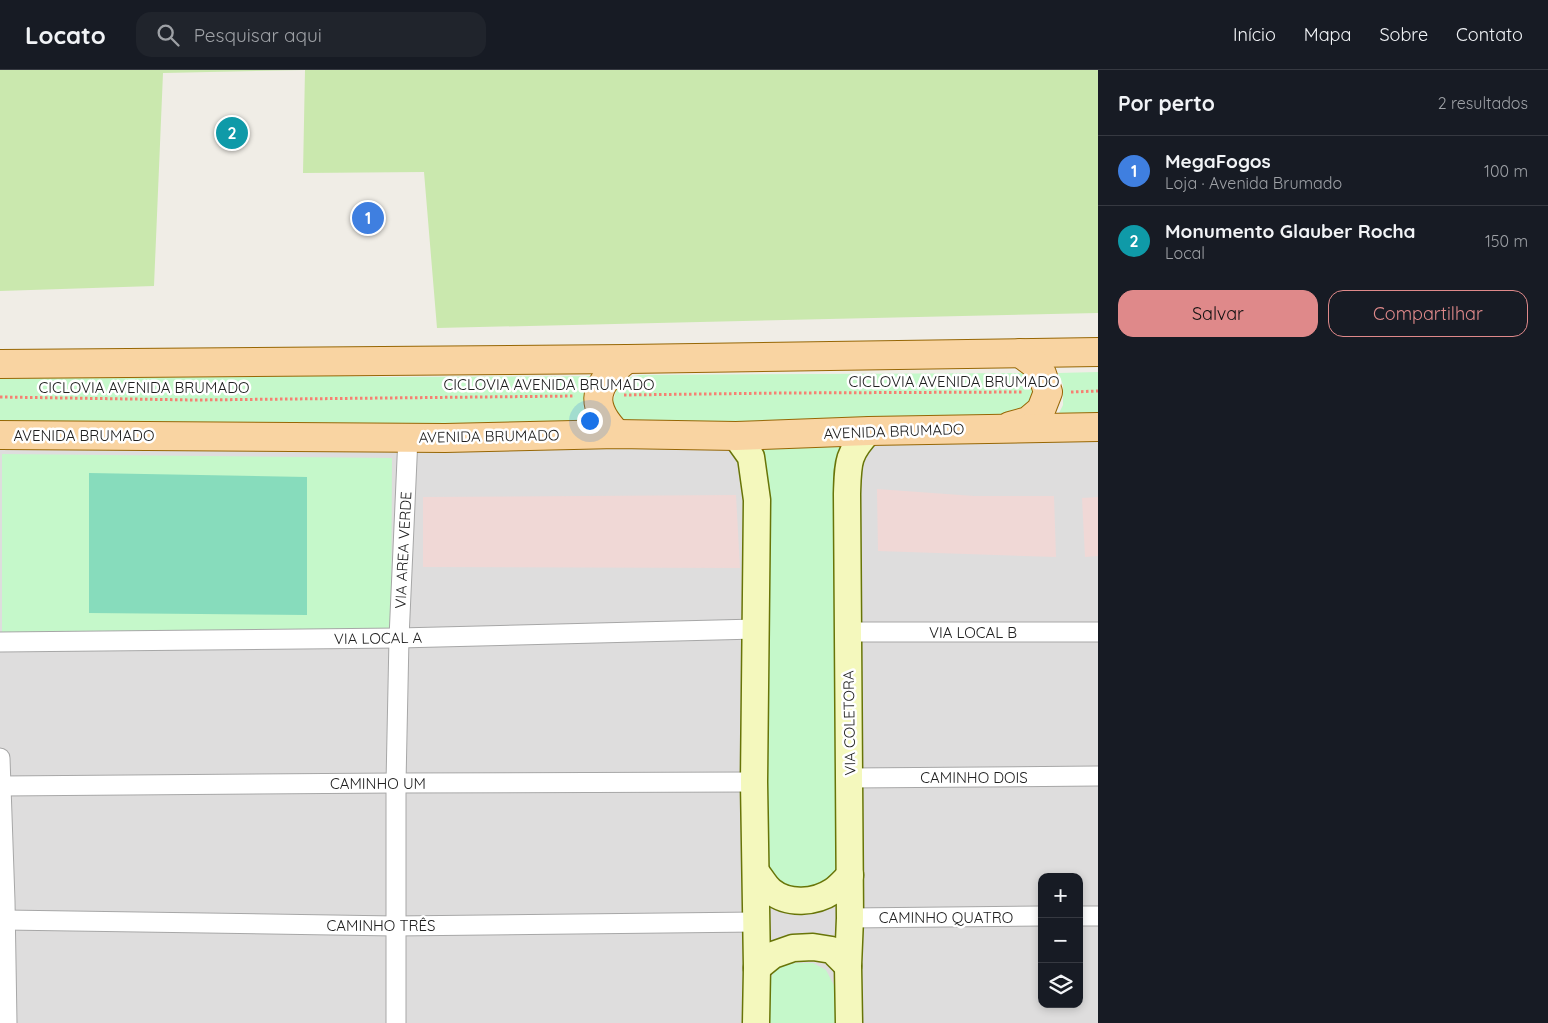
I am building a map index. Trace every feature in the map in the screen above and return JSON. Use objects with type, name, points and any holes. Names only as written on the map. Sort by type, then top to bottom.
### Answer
[{"type":"main road","points":[[0,364],[626,359],[1098,352]]},
{"type":"main road","points":[[1006,428],[1028,421],[1041,410],[1048,392],[1042,374],[1036,365],[1020,354]]},
{"type":"main road","points":[[617,434],[603,415],[598,396],[611,371],[626,359]]},
{"type":"main road","name":"AVENIDA BRUMADO","points":[[0,435],[445,438],[617,434],[736,436],[869,431],[1098,427]]},
{"type":"street","name":"VIA COLETORA","points":[[849,1023],[850,778],[847,475],[850,458],[859,442],[869,431]]},
{"type":"street","points":[[736,436],[751,457],[757,500],[754,782],[756,1023]]},
{"type":"street","name":"VIA AREA VERDE","points":[[396,1023],[396,782],[399,638],[408,437]]},
{"type":"street","name":"VIA LOCAL A","points":[[0,642],[399,638],[756,629]]},
{"type":"street","name":"VIA LOCAL B","points":[[848,632],[1098,632]]},
{"type":"street","points":[[0,758],[2,786],[2,901],[5,920],[7,1023]]},
{"type":"street","name":"CAMINHO DOIS","points":[[850,778],[1098,776]]},
{"type":"street","name":"CAMINHO UM","points":[[2,786],[396,782],[754,782]]},
{"type":"street","points":[[756,872],[771,891],[786,899],[803,901],[820,899],[834,891],[850,875]]},
{"type":"street","name":"CAMINHO QUATRO","points":[[850,918],[1038,916]]},
{"type":"street","points":[[1083,916],[1098,916]]},
{"type":"street","name":"CAMINHO TRÊS","points":[[5,920],[395,926],[756,922]]},
{"type":"street","points":[[757,968],[773,955],[793,948],[813,947],[832,950],[848,966]]},
{"type":"path","name":"CICLOVIA AVENIDA BRUMADO","points":[[0,397],[195,400],[782,393],[1098,392]]},
{"type":"shaded area","points":[[1098,433],[1098,1023],[0,1023],[0,449]]},
{"type":"shaded area","points":[[877,489],[974,496],[1054,496],[1056,557],[878,551]]},
{"type":"shaded area","points":[[736,495],[740,568],[423,567],[423,497]]},
{"type":"shaded area","points":[[1098,497],[1098,556],[1085,557],[1082,498]]},
{"type":"green space","points":[[0,70],[305,70],[163,73],[154,286],[0,291]]},
{"type":"green space","points":[[305,70],[1098,70],[1098,313],[437,328],[424,172],[303,173]]},
{"type":"green space","points":[[0,369],[385,377],[595,376],[584,397],[584,409],[593,430],[0,434]]},
{"type":"green space","points":[[1098,372],[1098,422],[1054,423],[1063,405],[1063,385],[1058,373]]},
{"type":"green space","points":[[1022,373],[1032,379],[1036,404],[1016,414],[935,416],[904,423],[631,429],[611,408],[617,388],[623,379],[639,375]]},
{"type":"green space","points":[[852,446],[839,870],[827,882],[794,892],[766,872],[749,447]]},
{"type":"green space","points":[[2,454],[392,458],[391,632],[2,634]]},
{"type":"green space","points":[[89,473],[307,477],[307,615],[89,613]]},
{"type":"green space","points":[[795,963],[813,963],[826,970],[838,993],[838,1023],[767,1023],[768,982],[778,966]]},
{"type":"place","name":"Monumento Glauber Rocha","points":[[232,133]]},
{"type":"place","name":"MegaFogos","points":[[368,218]]}]
